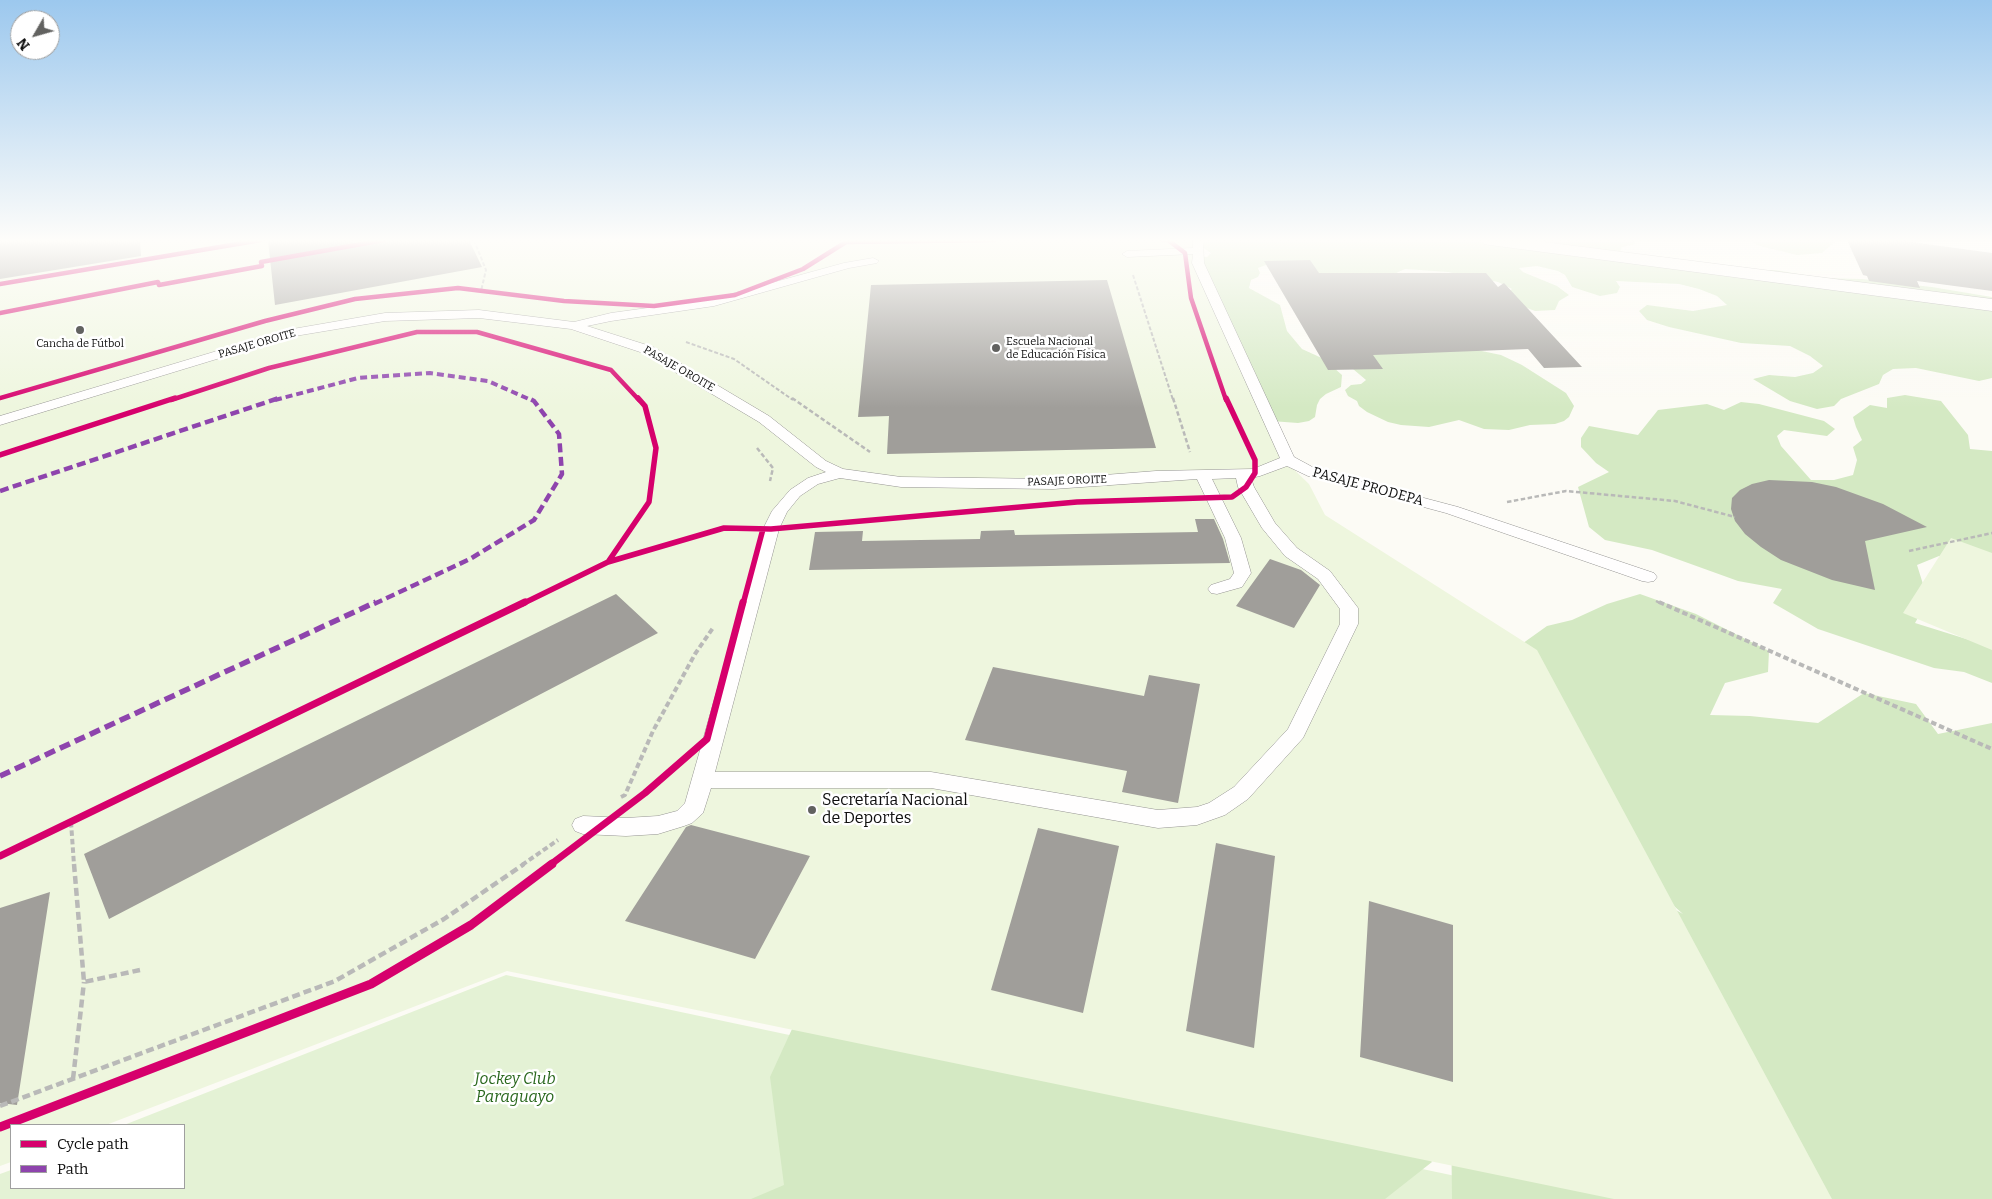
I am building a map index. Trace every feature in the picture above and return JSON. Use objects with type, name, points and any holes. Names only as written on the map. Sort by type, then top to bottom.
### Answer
[{"type":"street","points":[[1926,296],[1992,305]]},
{"type":"lane","points":[[573,326],[611,317],[714,302],[736,296]]},
{"type":"lane","points":[[1213,296],[1288,460]]},
{"type":"lane","name":"PASAJE OROITE","points":[[0,421],[288,334],[385,317],[479,314],[573,326],[648,350],[764,419],[821,464],[839,473],[901,482],[1043,484],[1202,474],[1255,473],[1288,460]]},
{"type":"lane","name":"PASAJE PRODEPA","points":[[1288,460],[1313,473],[1452,510],[1648,577]]},
{"type":"lane","points":[[583,825],[626,827],[658,825],[684,816],[695,807],[771,529],[780,511],[795,493],[813,481],[839,473]]},
{"type":"lane","points":[[702,780],[931,780],[1158,819],[1197,816],[1217,809],[1241,793],[1296,733],[1349,624],[1349,608],[1324,575],[1291,552],[1268,525],[1246,487],[1242,473]]},
{"type":"lane","points":[[1202,474],[1233,538],[1243,573],[1236,583],[1217,589]]},
{"type":"path","points":[[1139,296],[1190,454],[1184,454]]},
{"type":"path","points":[[683,341],[734,359],[870,452],[877,454]]},
{"type":"path","points":[[752,442],[772,468],[769,484]]},
{"type":"path","points":[[1500,504],[1566,491],[1675,501],[1735,516]]},
{"type":"path","points":[[1909,551],[1992,533]]},
{"type":"path","points":[[1649,598],[1992,749]]},
{"type":"path","points":[[0,1106],[335,981],[444,919],[625,795],[653,732],[695,654],[716,622]]},
{"type":"path","points":[[62,826],[80,818]]},
{"type":"path","points":[[71,822],[84,982],[73,1079]]},
{"type":"path","points":[[84,982],[140,970]]},
{"type":"green space","name":"Secretaría Nacional de Deportes","points":[[0,296],[1213,296],[1282,458],[1309,484],[1325,515],[1537,650],[1832,1199],[1614,1199],[507,971],[109,1124],[10,1124],[10,1162],[0,1166]]},
{"type":"green space","points":[[1216,296],[1264,296],[1280,305],[1287,331],[1302,349],[1324,359],[1342,375],[1341,387],[1320,399],[1315,417],[1309,421],[1298,423],[1271,421]]},
{"type":"green space","points":[[1296,296],[1416,296],[1477,350],[1501,355],[1522,365],[1566,393],[1574,406],[1569,417],[1564,421],[1555,424],[1530,425],[1509,430],[1484,429],[1459,420],[1429,427],[1401,425],[1388,422],[1367,412],[1359,406],[1357,401],[1348,396],[1345,390],[1351,385],[1361,384],[1366,380],[1353,369]]},
{"type":"green space","points":[[1511,296],[1567,296],[1559,301],[1555,310],[1535,311],[1519,305]]},
{"type":"green space","points":[[1717,296],[1992,297],[1992,378],[1979,381],[1916,368],[1893,369],[1883,375],[1879,384],[1841,399],[1834,406],[1817,409],[1790,401],[1753,379],[1769,375],[1795,377],[1813,373],[1823,366],[1810,356],[1790,346],[1741,343],[1669,327],[1647,320],[1639,311],[1647,305],[1693,311],[1727,305]]},
{"type":"green space","points":[[1905,395],[1941,401],[1968,435],[1970,449],[1992,451],[1992,553],[1939,556],[1917,565],[1928,600],[1915,623],[1992,647],[1992,683],[1964,672],[1934,668],[1818,629],[1773,603],[1782,589],[1738,581],[1652,550],[1605,540],[1589,527],[1578,487],[1609,472],[1596,463],[1581,447],[1581,438],[1589,426],[1638,435],[1658,410],[1707,404],[1724,410],[1741,402],[1759,404],[1824,421],[1835,429],[1827,436],[1784,430],[1777,436],[1781,446],[1811,480],[1834,480],[1853,475],[1857,460],[1853,447],[1862,440],[1853,417],[1870,405],[1887,408],[1887,398]]},
{"type":"green space","points":[[1951,538],[1992,553],[1992,650],[1903,613]]},
{"type":"green space","points":[[1640,594],[1696,614],[1769,651],[1768,672],[1725,683],[1710,715],[1750,716],[1818,723],[1864,693],[1916,704],[1938,734],[1992,723],[1992,1199],[1452,1199],[1451,1112],[1641,890],[1683,914],[1617,856],[1512,651],[1547,626],[1572,620],[1607,604]]},
{"type":"green space","name":"Jockey Club Paraguayo","points":[[506,975],[1564,1199],[0,1199],[0,1174],[10,1170],[10,1189],[185,1189],[185,1124],[127,1124]]},
{"type":"green space","points":[[803,1005],[1360,1057],[1432,1162],[1385,1199],[751,1199],[784,1185],[770,1077]]},
{"type":"building","points":[[274,296],[324,296],[275,305]]},
{"type":"building","name":"Escuela Nacional de Educación Física","points":[[870,296],[1112,296],[1156,448],[887,454],[889,416],[858,417]]},
{"type":"building","points":[[1285,296],[1516,296],[1582,367],[1544,368],[1528,349],[1373,355],[1383,369],[1328,370]]},
{"type":"building","points":[[1769,480],[1812,482],[1836,487],[1883,504],[1927,527],[1865,541],[1875,590],[1832,580],[1781,560],[1745,534],[1735,521],[1731,509],[1732,498],[1740,490],[1752,484]]},
{"type":"building","points":[[1195,519],[1214,519],[1223,539],[1230,563],[809,570],[815,532],[863,531],[862,541],[980,539],[981,531],[1014,530],[1015,535],[1198,532]]},
{"type":"building","points":[[1270,559],[1301,570],[1320,585],[1294,628],[1236,606]]},
{"type":"building","points":[[616,594],[658,633],[109,919],[84,854]]},
{"type":"building","points":[[993,667],[1144,696],[1149,675],[1200,684],[1178,803],[1122,792],[1127,771],[965,740]]},
{"type":"building","points":[[691,825],[810,856],[755,959],[625,921],[686,827]]},
{"type":"building","points":[[1038,828],[1119,846],[1083,1013],[991,990]]},
{"type":"building","points":[[1216,843],[1275,856],[1254,1048],[1186,1031]]},
{"type":"building","points":[[50,892],[17,1105],[0,1103],[0,908]]},
{"type":"building","points":[[1369,901],[1453,925],[1453,1082],[1360,1057]]},
{"type":"marked path","points":[[0,491],[289,395],[358,378],[430,373],[488,381],[534,401],[559,434],[562,474],[534,520],[470,559],[0,776]]},
{"type":"cycle path","points":[[0,313],[87,296]]},
{"type":"cycle path","points":[[0,398],[265,321],[355,299],[384,296]]},
{"type":"cycle path","points":[[523,296],[564,301],[654,306],[728,296]]},
{"type":"cycle path","points":[[0,856],[608,562],[693,536],[724,528],[771,529],[1077,502],[1232,497],[1246,487],[1255,473],[1255,460],[1223,393],[1191,296]]},
{"type":"cycle path","points":[[0,455],[269,368],[349,347],[417,332],[477,332],[611,370],[645,406],[656,448],[649,502],[608,562]]},
{"type":"cycle path","points":[[0,1127],[371,984],[471,925],[645,793],[707,739],[763,529]]},
{"type":"place","name":"Cancha de Fútbol","points":[[80,330]]},
{"type":"place","name":"Escuela Nacional de Educación Física","points":[[996,348]]},
{"type":"place","name":"Secretaría Nacional de Deportes","points":[[812,810]]}]
